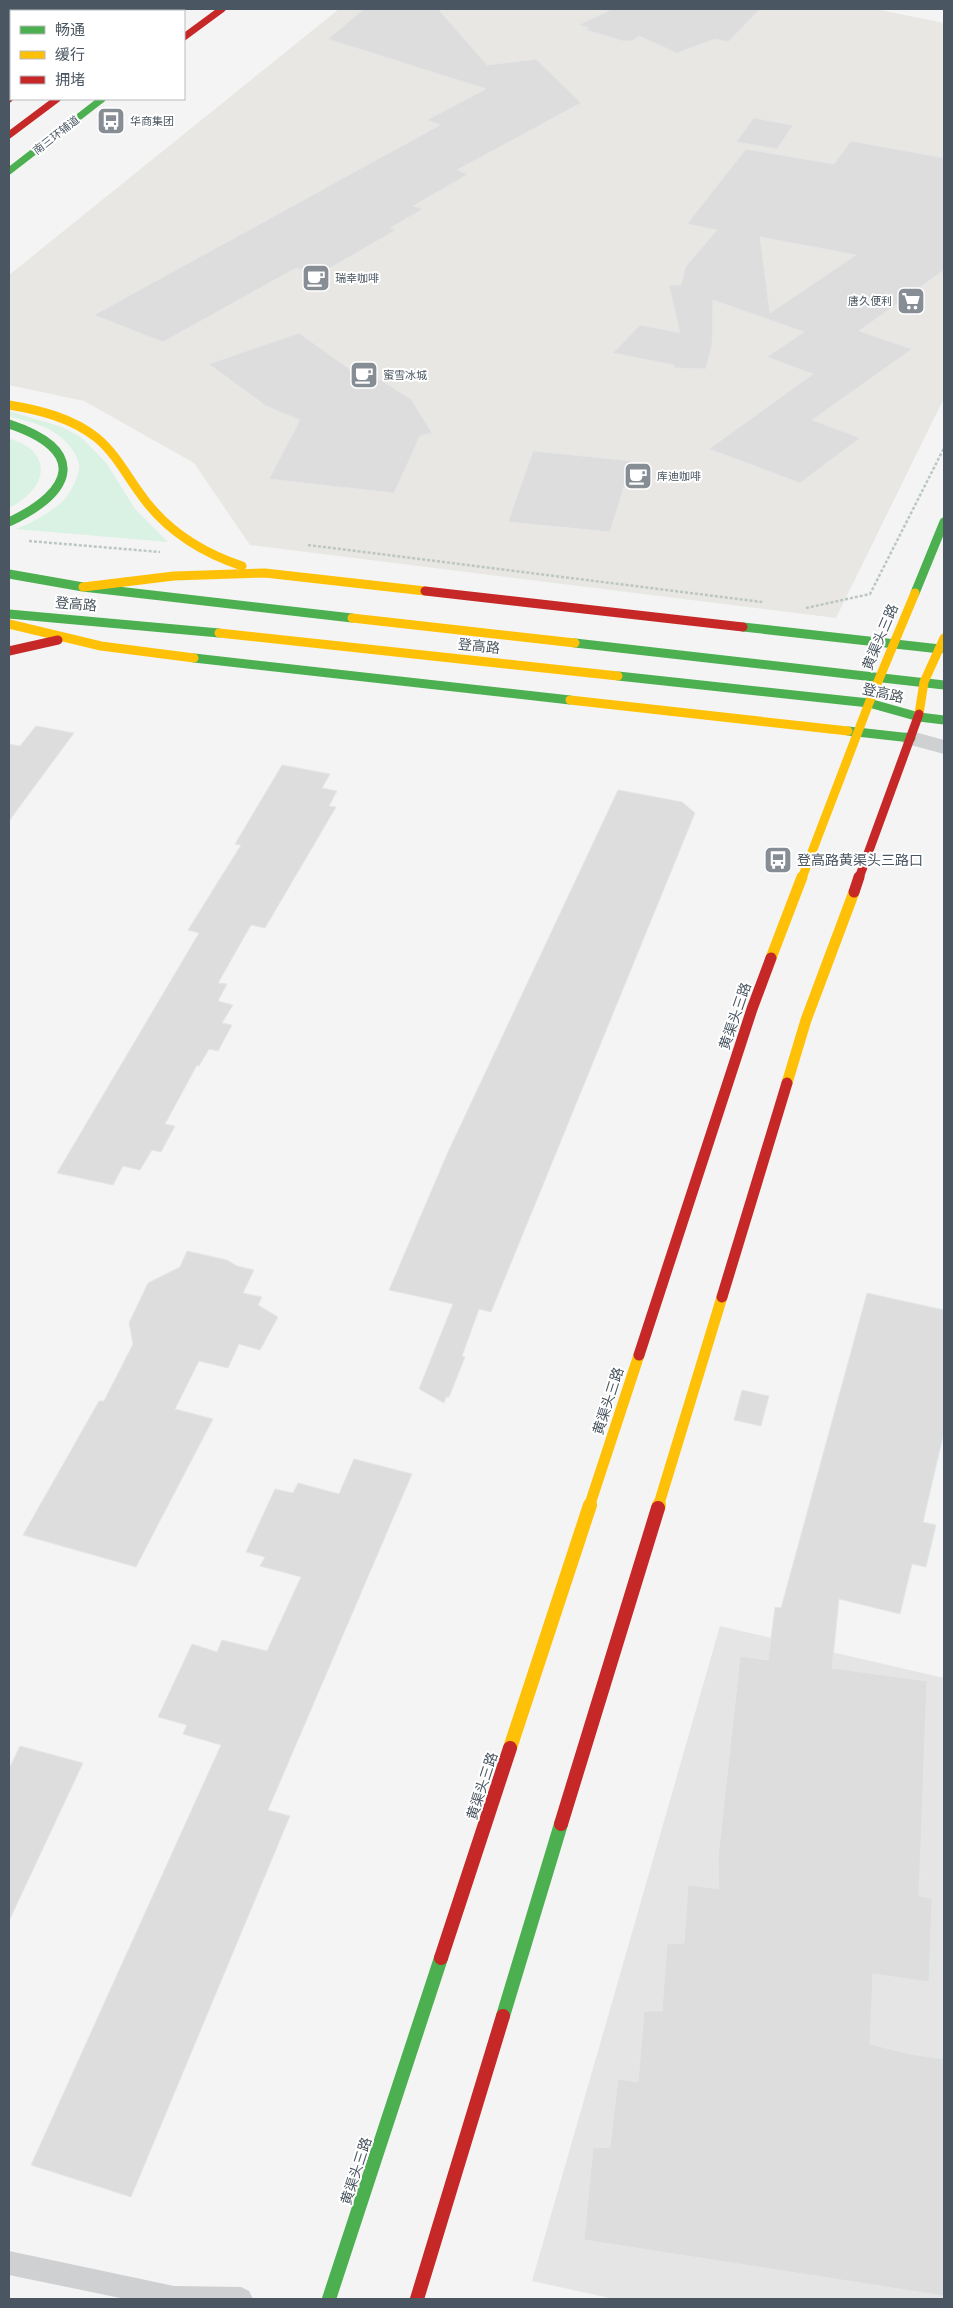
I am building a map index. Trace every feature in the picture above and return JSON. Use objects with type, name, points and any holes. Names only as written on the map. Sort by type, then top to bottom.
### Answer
[{"type":"main road","points":[[185,36],[222,9]]},
{"type":"main road","points":[[9,135],[56,100]]},
{"type":"main road","name":"南三环辅道","points":[[9,171],[101,100]]},
{"type":"main road","points":[[9,405],[45,413],[90,434],[106,445],[151,510],[167,526],[201,552],[226,562],[265,573]]},
{"type":"main road","points":[[9,424],[47,442],[58,453],[62,466],[62,480],[51,495],[35,509],[9,522]]},
{"type":"main road","name":"黄渠头三路","points":[[330,2299],[752,1009],[869,703],[944,522]]},
{"type":"main road","points":[[83,587],[157,576],[225,572],[265,573],[894,644],[943,645],[924,682],[914,728],[806,1020],[417,2299]]},
{"type":"main road","name":"登高路","points":[[9,574],[83,587],[944,685]]},
{"type":"main road","name":"登高路","points":[[9,614],[185,629],[869,703],[914,728],[944,720]]},
{"type":"main road","points":[[9,624],[62,639],[105,648],[858,732],[914,728]]},
{"type":"main road","points":[[9,652],[62,639],[127,630],[185,629]]},
{"type":"street","points":[[914,728],[944,747]]},
{"type":"lane","points":[[9,2263],[174,2298],[240,2299]]},
{"type":"path","points":[[805,608],[870,594],[944,448]]},
{"type":"path","points":[[28,541],[164,552]]},
{"type":"path","points":[[308,545],[766,603]]},
{"type":"shaded area","points":[[339,9],[875,9],[944,23],[944,398],[836,618],[250,545],[194,463],[84,401],[9,385],[9,275]]},
{"type":"shaded area","points":[[720,1626],[944,1678],[944,2299],[614,2299],[532,2281]]},
{"type":"green space","points":[[9,411],[62,427],[81,437],[107,464],[135,509],[168,542],[16,529],[42,517],[65,499],[77,477],[79,464],[71,447],[51,430],[9,416]]},
{"type":"green space","points":[[9,438],[33,451],[40,462],[41,470],[36,486],[23,499],[9,508]]},
{"type":"building","points":[[364,9],[438,9],[487,65],[536,59],[581,103],[457,170],[468,174],[413,206],[423,209],[390,228],[396,230],[318,275],[296,268],[163,342],[94,315],[440,125],[427,120],[486,89],[328,39]]},
{"type":"building","points":[[612,9],[760,9],[728,42],[715,39],[677,53],[639,36],[632,41],[623,41],[586,30],[589,28],[579,25]]},
{"type":"building","points":[[754,118],[793,125],[777,149],[736,142]]},
{"type":"building","points":[[851,141],[944,158],[944,270],[859,331],[912,349],[812,420],[860,438],[800,483],[709,449],[813,374],[767,357],[804,332],[713,300],[712,345],[706,369],[674,368],[674,365],[613,353],[640,325],[680,333],[669,285],[681,285],[686,266],[717,230],[687,224],[746,149],[834,164]],"holes":[[[760,237],[856,255],[770,313]]]},
{"type":"building","points":[[299,333],[359,376],[369,373],[411,399],[432,433],[420,436],[394,493],[269,479],[300,420],[266,406],[209,364]]},
{"type":"building","points":[[533,451],[632,461],[610,532],[508,522]]},
{"type":"building","points":[[36,726],[74,733],[9,821],[9,744],[20,746]]},
{"type":"building","points":[[282,765],[330,774],[322,788],[337,791],[329,806],[336,807],[265,928],[251,925],[218,983],[227,984],[218,1001],[233,1005],[222,1023],[232,1025],[218,1051],[209,1049],[199,1066],[197,1065],[165,1124],[175,1126],[161,1152],[152,1150],[140,1170],[123,1166],[113,1185],[57,1173],[199,933],[188,930],[241,845],[235,844]]},
{"type":"building","points":[[618,790],[682,802],[695,813],[491,1312],[479,1309],[462,1356],[465,1357],[449,1397],[446,1397],[444,1403],[419,1389],[453,1304],[389,1290],[448,1152]]},
{"type":"building","points":[[187,1251],[227,1260],[237,1266],[254,1270],[243,1293],[262,1297],[258,1305],[278,1317],[260,1350],[239,1344],[228,1368],[199,1361],[175,1409],[213,1419],[136,1567],[23,1535],[99,1401],[104,1401],[133,1344],[129,1323],[148,1283],[180,1267]]},
{"type":"building","points":[[867,1293],[944,1310],[944,1432],[923,1522],[936,1525],[926,1567],[912,1564],[900,1614],[839,1599],[832,1668],[927,1681],[919,1896],[932,1898],[929,1982],[873,1974],[870,2044],[910,2054],[944,2059],[944,2296],[584,2240],[593,2148],[610,2147],[618,2079],[638,2082],[644,2011],[662,2011],[667,1944],[684,1943],[688,1885],[719,1889],[718,1858],[740,1656],[768,1660],[775,1607],[781,1608]]},
{"type":"building","points":[[742,1390],[769,1396],[761,1426],[734,1420]]},
{"type":"building","points":[[354,1459],[412,1474],[268,1810],[290,1816],[131,2197],[31,2165],[221,1745],[183,1734],[187,1725],[158,1717],[192,1644],[217,1652],[222,1640],[267,1651],[301,1577],[260,1566],[265,1557],[246,1552],[275,1489],[293,1493],[298,1483],[339,1494]]},
{"type":"building","points":[[20,1746],[83,1763],[9,1921],[9,1769]]},
{"type":"traffic: fast","points":[[9,171],[101,100]]},
{"type":"traffic: fast","points":[[9,424],[41,438],[58,454],[63,464],[63,474],[59,486],[49,498],[36,508],[9,522]]},
{"type":"traffic: fast","points":[[915,593],[944,522]]},
{"type":"traffic: fast","points":[[9,574],[83,587],[352,618]]},
{"type":"traffic: fast","points":[[9,614],[219,633]]},
{"type":"traffic: fast","points":[[743,627],[940,649]]},
{"type":"traffic: fast","points":[[575,643],[944,685]]},
{"type":"traffic: fast","points":[[194,658],[570,700]]},
{"type":"traffic: fast","points":[[618,676],[869,703],[919,717],[944,720]]},
{"type":"traffic: fast","points":[[848,731],[911,738]]},
{"type":"traffic: fast","points":[[503,2016],[561,1824]]},
{"type":"traffic: fast","points":[[329,2299],[441,1958]]},
{"type":"traffic: slow","points":[[9,405],[56,416],[88,431],[109,450],[149,506],[171,529],[197,547],[226,561],[242,566]]},
{"type":"traffic: slow","points":[[83,587],[174,576],[265,573],[425,591]]},
{"type":"traffic: slow","points":[[771,958],[869,703],[915,593]]},
{"type":"traffic: slow","points":[[352,618],[575,643]]},
{"type":"traffic: slow","points":[[9,624],[101,646],[194,658]]},
{"type":"traffic: slow","points":[[219,633],[618,676]]},
{"type":"traffic: slow","points":[[919,714],[924,682],[944,638]]},
{"type":"traffic: slow","points":[[570,700],[848,731]]},
{"type":"traffic: slow","points":[[787,1083],[806,1020],[854,892]]},
{"type":"traffic: slow","points":[[658,1508],[722,1297]]},
{"type":"traffic: slow","points":[[510,1748],[639,1355]]},
{"type":"traffic: jam","points":[[185,36],[222,9]]},
{"type":"traffic: jam","points":[[9,135],[56,100]]},
{"type":"traffic: jam","points":[[425,591],[743,627]]},
{"type":"traffic: jam","points":[[9,651],[58,640]]},
{"type":"traffic: jam","points":[[854,892],[919,714]]},
{"type":"traffic: jam","points":[[639,1355],[752,1009],[771,958]]},
{"type":"traffic: jam","points":[[722,1297],[787,1083]]},
{"type":"traffic: jam","points":[[561,1824],[658,1508]]},
{"type":"traffic: jam","points":[[441,1958],[510,1748]]},
{"type":"traffic: jam","points":[[417,2299],[503,2016]]},
{"type":"place","name":"华商集团","points":[[111,121]]},
{"type":"place","name":"瑞幸咖啡","points":[[316,278]]},
{"type":"place","name":"唐久便利","points":[[911,301]]},
{"type":"place","name":"蜜雪冰城","points":[[364,375]]},
{"type":"place","name":"库迪咖啡","points":[[638,476]]},
{"type":"place","name":"登高路黄渠头三路口","points":[[778,860]]}]
